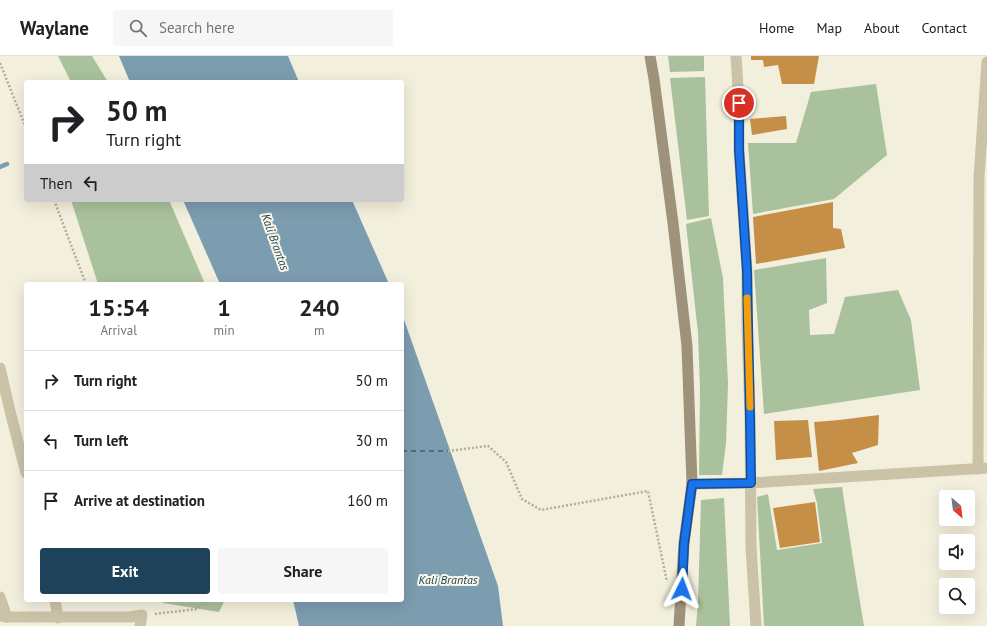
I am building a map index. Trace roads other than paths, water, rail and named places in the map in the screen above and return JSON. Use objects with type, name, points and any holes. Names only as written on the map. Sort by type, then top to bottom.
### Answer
[{"type":"main road","points":[[650,56],[670,200],[687,346],[692,484],[684,544],[679,626]]},
{"type":"street","points":[[736,56],[739,103],[739,150],[747,271],[751,547],[756,626]]},
{"type":"street","points":[[692,484],[751,483],[982,468],[979,177],[987,62]]},
{"type":"street","points":[[0,368],[24,465]]},
{"type":"street","points":[[0,597],[4,617],[130,617],[141,621]]},
{"type":"street","points":[[55,602],[58,618]]},
{"type":"water","points":[[119,56],[288,56],[298,80],[129,80]]},
{"type":"water","name":"Kali Brantas","points":[[184,202],[353,202],[388,282],[219,282]]},
{"type":"water","name":"Kali Brantas","points":[[404,320],[498,586],[503,626],[299,626],[293,602],[404,602]]},
{"type":"waterway","points":[[0,167],[7,164]]}]
